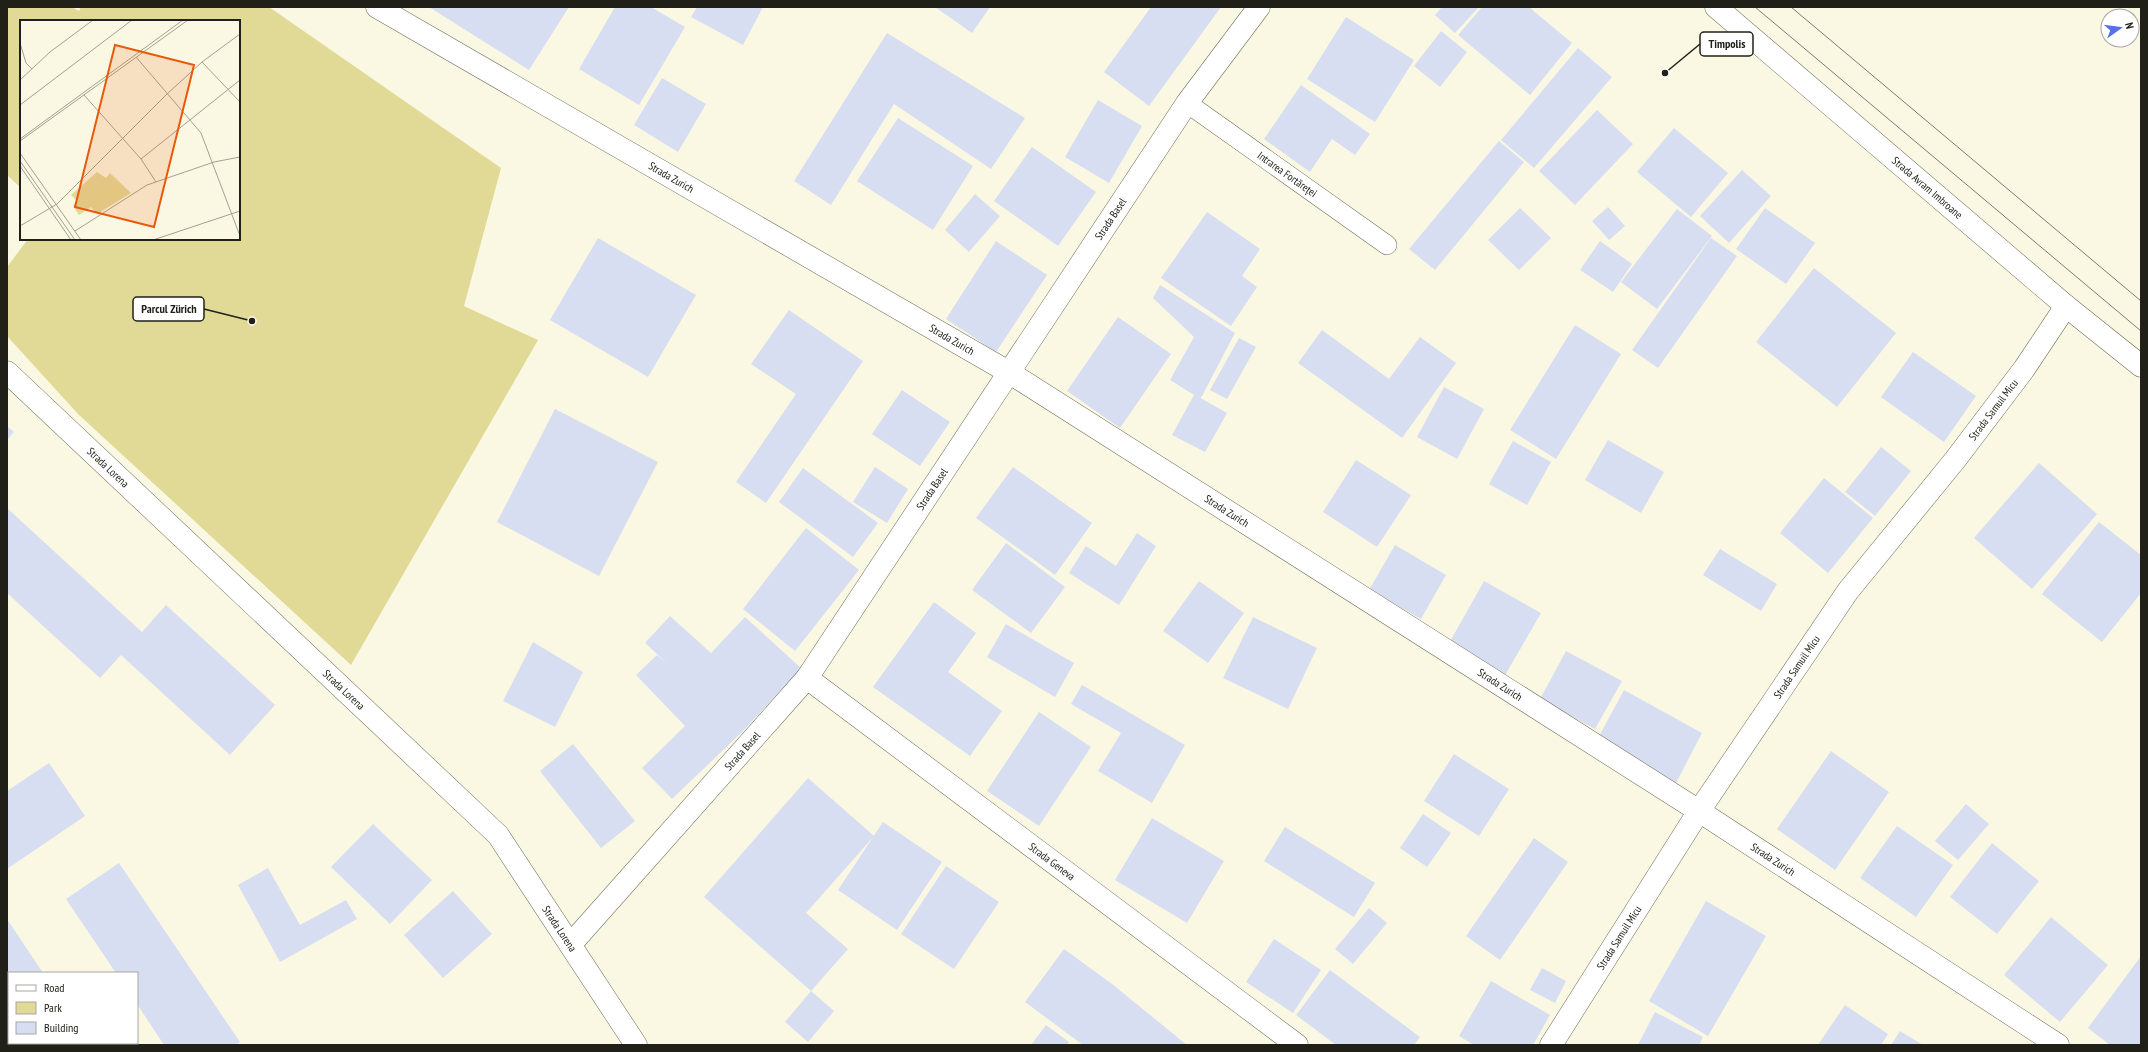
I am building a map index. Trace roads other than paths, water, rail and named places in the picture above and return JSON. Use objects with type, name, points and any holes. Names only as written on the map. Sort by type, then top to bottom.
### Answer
[{"type":"street","name":"Strada Zurich","points":[[377,7],[1010,373],[1699,811],[2058,1045]]},
{"type":"street","name":"Strada Basel","points":[[571,944],[807,678],[1188,103],[1259,7]]},
{"type":"street","name":"Strada Avram Imbroane","points":[[1716,7],[2066,306],[2141,366]]},
{"type":"street","name":"Strada Samuil Micu","points":[[1551,1045],[1699,811],[1848,591],[1964,448],[2024,369],[2066,306]]},
{"type":"street","name":"Strada Lorena","points":[[7,372],[498,835],[636,1045]]},
{"type":"street","name":"Strada Geneva","points":[[807,678],[1297,1045]]},
{"type":"lane","name":"Intrarea Fortăreței","points":[[1188,103],[1387,245]]},
{"type":"tram line","points":[[1755,7],[2141,331]]},
{"type":"tram line","points":[[1791,7],[2141,301]]},
{"type":"place","name":"Timpolis","points":[[1665,73]]},
{"type":"place","name":"Parcul Zürich","points":[[252,321]]}]
